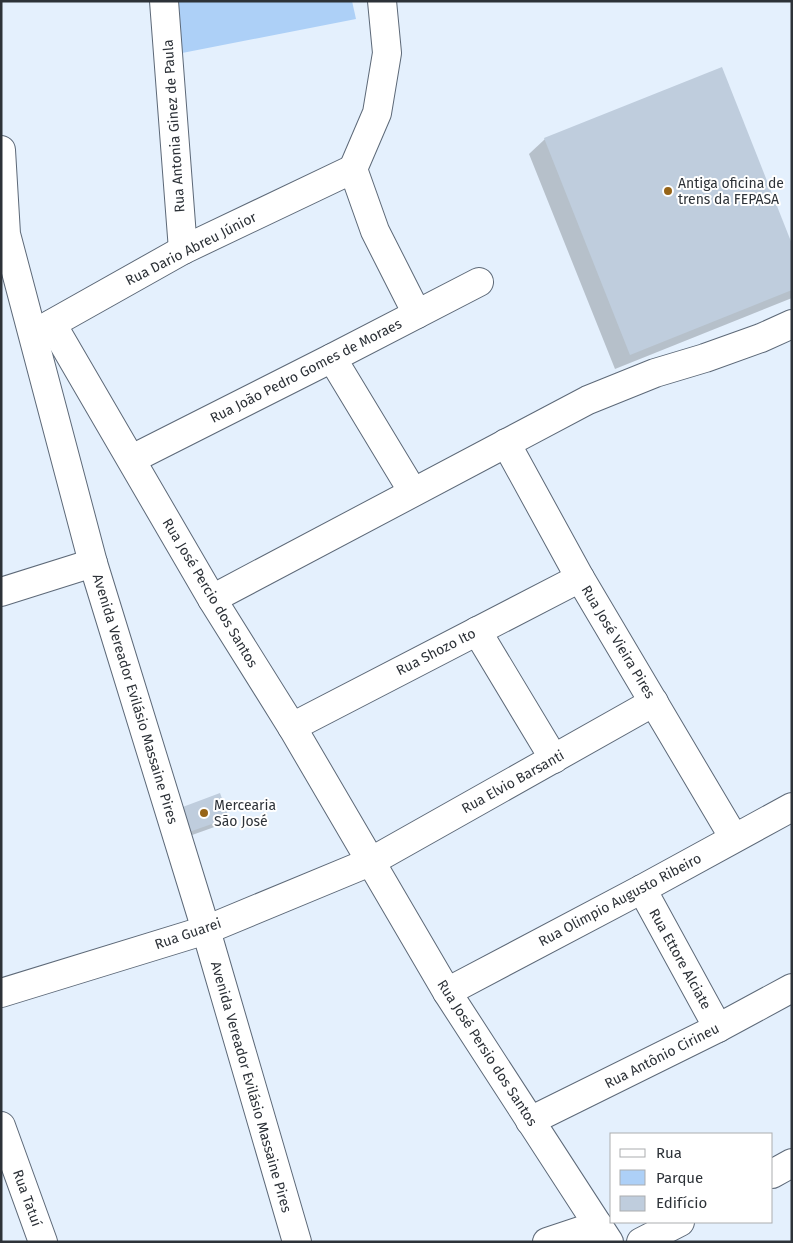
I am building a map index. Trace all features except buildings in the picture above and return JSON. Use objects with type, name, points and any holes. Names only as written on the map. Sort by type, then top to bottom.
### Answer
[{"type":"street","name":"Rua Antonia Ginez de Paula","points":[[164,1],[183,250]]},
{"type":"street","points":[[382,1],[387,53],[377,113],[353,169],[375,231],[417,314]]},
{"type":"street","name":"Avenida Vereador Evilásio Massaine Pires","points":[[1,150],[4,235],[42,329],[93,564],[206,930],[296,1242]]},
{"type":"street","name":"Rua Dario Abreu Júnior","points":[[42,329],[183,250],[353,169]]},
{"type":"street","name":"Rua João Pedro Gomes de Moraes","points":[[132,459],[479,282]]},
{"type":"street","points":[[212,599],[588,400],[655,373],[761,338],[792,324]]},
{"type":"street","name":"Rua José Percio dos Santos","points":[[42,329],[132,459],[212,599],[292,727],[370,862]]},
{"type":"street","points":[[332,358],[413,492]]},
{"type":"street","name":"Rua José Vieira Pires","points":[[506,443],[580,578],[734,838]]},
{"type":"street","points":[[1,592],[93,564]]},
{"type":"street","name":"Rua Shozo Ito","points":[[292,727],[580,578]]},
{"type":"street","points":[[477,631],[554,760]]},
{"type":"street","name":"Rua Elvio Barsanti","points":[[370,862],[654,702]]},
{"type":"street","name":"Rua Olimpio Augusto Ribeiro","points":[[447,992],[642,890],[792,806]]},
{"type":"street","name":"Rua Guarei","points":[[1,994],[206,930],[370,862]]},
{"type":"street","name":"Rua José Persio dos Santos","points":[[370,862],[447,992],[604,1233]]},
{"type":"street","name":"Rua Ettore Alciate","points":[[642,890],[718,1028]]},
{"type":"street","name":"Rua Antônio Cirineu","points":[[530,1121],[718,1028],[792,988]]},
{"type":"street","name":"Rua Tatuí","points":[[1,1126],[43,1242]]},
{"type":"street","points":[[773,1173],[792,1163]]},
{"type":"street","points":[[641,1242],[678,1223]]},
{"type":"street","points":[[547,1242],[604,1233]]},
{"type":"green space","points":[[173,1],[352,1],[356,19],[177,54]]},
{"type":"place","name":"Antiga oficina de trens da FEPASA","points":[[668,191]]},
{"type":"place","name":"Mercearia São José","points":[[204,813]]}]
